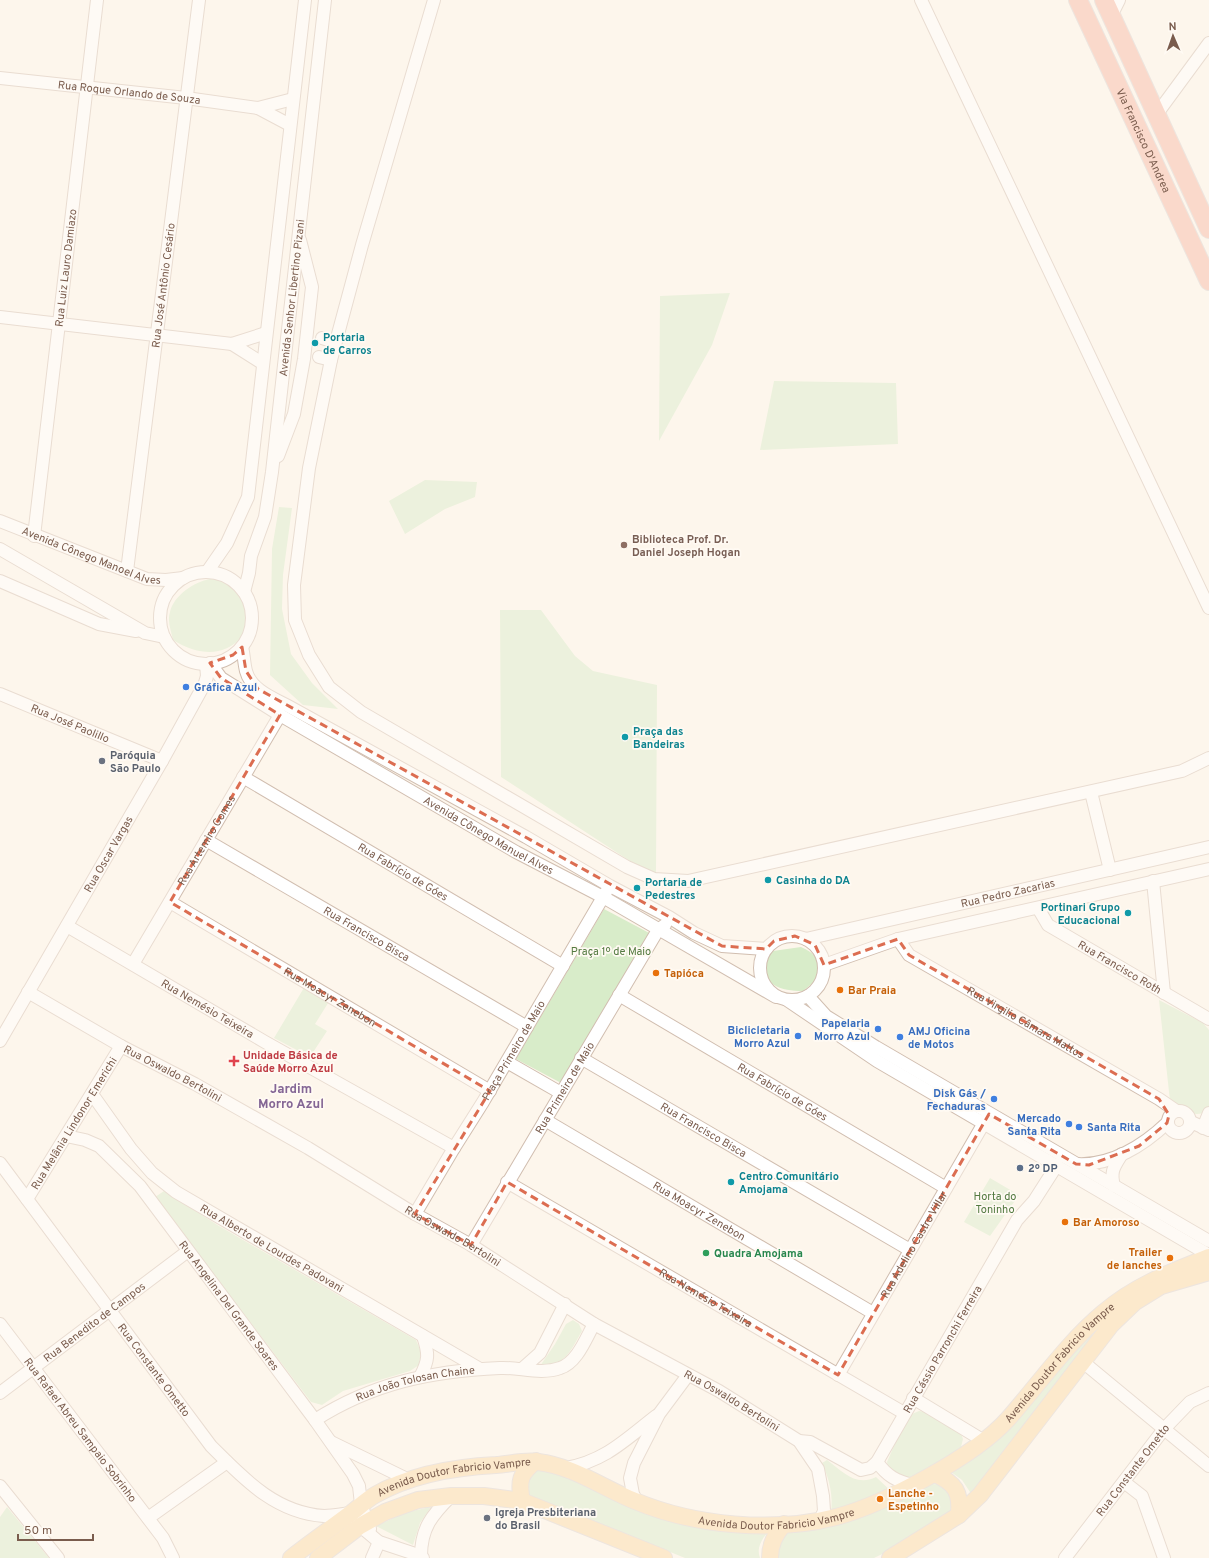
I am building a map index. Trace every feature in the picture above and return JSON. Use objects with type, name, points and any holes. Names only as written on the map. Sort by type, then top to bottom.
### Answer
[{"type":"highway","name":"Via Francisco D'Andrea","points":[[1078,0],[1209,281]]},
{"type":"highway","name":"Via Francisco D'Andrea","points":[[1104,0],[1209,229]]},
{"type":"main road","name":"Avenida Doutor Fabricio Vampre","points":[[318,1558],[365,1523],[375,1495],[409,1480],[462,1467],[536,1461],[566,1468],[637,1502],[687,1518],[728,1524],[784,1524],[820,1520],[858,1510],[935,1474],[984,1441],[1007,1420],[1049,1368],[1102,1313],[1129,1293],[1157,1278],[1209,1256]]},
{"type":"main road","name":"Avenida Doutor Fabricio Vampre","points":[[890,1558],[959,1515],[980,1495],[1111,1325],[1135,1302],[1161,1286],[1209,1272]]},
{"type":"main road","points":[[522,1501],[520,1480],[525,1470],[536,1461]]},
{"type":"main road","points":[[935,1474],[947,1479],[956,1489],[960,1501],[959,1515]]},
{"type":"main road","name":"Avenida Doutor Fabricio Vampre","points":[[291,1558],[385,1512],[418,1500],[451,1496],[484,1496],[522,1501],[664,1558]]},
{"type":"main road","points":[[770,1558],[770,1547],[776,1533],[784,1524]]},
{"type":"street","name":"Rua Luiz Lauro Damiazo","points":[[34,536],[97,0]]},
{"type":"street","name":"Rua José Antônio Cesário","points":[[128,571],[198,0]]},
{"type":"street","name":"Avenida Senhor Libertino Pizani","points":[[207,572],[227,543],[248,497],[262,362],[305,0]]},
{"type":"street","name":"Avenida Senhor Libertino Pizani","points":[[244,592],[249,573],[251,556],[265,517],[272,472],[325,0]]},
{"type":"street","points":[[434,0],[335,342],[309,468],[294,585],[295,620],[309,655],[329,687],[361,712],[627,867],[654,879],[688,881],[1182,772],[1209,758]]},
{"type":"street","points":[[921,0],[1209,608]]},
{"type":"street","points":[[1111,16],[1119,0]]},
{"type":"street","points":[[1156,114],[1209,43]]},
{"type":"street","name":"Rua Roque Orlando de Souza","points":[[0,78],[186,98],[258,108],[290,125]]},
{"type":"street","name":"Rua Roque Orlando de Souza","points":[[258,108],[293,99]]},
{"type":"street","points":[[272,472],[294,414],[310,355],[313,336],[312,287],[298,230]]},
{"type":"street","points":[[0,316],[232,344],[262,362]]},
{"type":"street","points":[[232,344],[266,333]]},
{"type":"street","points":[[313,336],[335,342]]},
{"type":"street","points":[[310,355],[331,360]]},
{"type":"street","name":"Avenida Cônego Manoel Alves","points":[[0,521],[34,536],[128,571],[147,580],[184,578]]},
{"type":"street","points":[[0,549],[145,632]]},
{"type":"street","points":[[207,572],[222,574],[244,592],[250,605],[252,619],[249,634],[242,646],[233,655],[222,661],[208,663],[193,662],[181,656],[171,648],[164,637],[160,624],[160,610],[165,597],[173,586],[184,578],[195,573],[207,572]]},
{"type":"street","points":[[0,581],[99,624],[164,637]]},
{"type":"street","name":"Avenida Cônego Manuel Alves","points":[[242,646],[246,672],[250,680],[258,689],[526,837],[610,886],[669,917],[694,933],[722,946],[766,949]]},
{"type":"street","name":"Avenida Cônego Manuel Alves","points":[[208,663],[221,678],[280,715],[516,852],[603,897],[658,930],[781,998],[878,1061],[1076,1164],[1209,1241]]},
{"type":"street","name":"Rua Oscar Vargas","points":[[1,1037],[68,926],[162,761],[205,683],[208,663]]},
{"type":"street","name":"Rua José Paolillo","points":[[0,694],[162,761]]},
{"type":"street","name":"Rua Artemiro Gomes","points":[[133,964],[280,715]]},
{"type":"street","name":"Rua Fabrício de Góes","points":[[244,777],[563,966]]},
{"type":"street","points":[[1092,792],[1110,870]]},
{"type":"street","name":"Rua Francisco Bisca","points":[[206,840],[527,1027]]},
{"type":"street","name":"Rua Pedro Zacarias","points":[[806,939],[1209,847]]},
{"type":"street","name":"Rua Pedro Zacarias","points":[[824,965],[898,939],[1209,869]]},
{"type":"street","points":[[1153,881],[1164,993]]},
{"type":"street","name":"Praça Primeiro de Maio","points":[[415,1214],[490,1091],[610,886]]},
{"type":"street","name":"Rua Moacyr Zenebon","points":[[170,902],[490,1091]]},
{"type":"street","name":"Rua Francisco Roth","points":[[1038,908],[1048,925],[1209,1019]]},
{"type":"street","points":[[658,930],[663,925],[668,924],[694,933]]},
{"type":"street","name":"Rua Nemésio Teixeira","points":[[68,926],[265,1042],[454,1148]]},
{"type":"street","name":"Rua Primeiro de Maio","points":[[471,1245],[507,1182],[658,930]]},
{"type":"street","points":[[795,936],[806,939],[815,945],[821,954],[824,965],[821,983],[808,996],[798,1000],[781,998],[764,985],[759,970],[761,959],[766,949],[774,941],[784,937],[795,936]]},
{"type":"street","name":"Rua Virgilio Câmara Mattos","points":[[898,939],[909,955],[1159,1099],[1171,1119]]},
{"type":"street","name":"Rua Oswaldo Bertolini","points":[[28,992],[121,1046],[195,1084],[308,1148],[415,1214],[471,1245],[594,1324],[719,1391],[799,1441],[818,1469],[824,1511],[820,1520]]},
{"type":"street","name":"Rua Fabrício de Góes","points":[[619,995],[946,1188]]},
{"type":"street","name":"Avenida Cônego Manuel Alves","points":[[808,996],[826,1016],[1057,1165],[1209,1256]]},
{"type":"street","name":"Rua Melânia Lindonor Emerichi","points":[[27,1199],[121,1046]]},
{"type":"street","name":"Rua Francisco Bisca","points":[[581,1058],[910,1250]]},
{"type":"street","points":[[507,1062],[561,1093]]},
{"type":"street","name":"Rua Alberto de Lourdes Padovani","points":[[92,1094],[130,1149],[152,1173],[176,1192],[480,1369]]},
{"type":"street","points":[[1076,1164],[1089,1165],[1122,1154],[1139,1146],[1154,1136],[1171,1119],[1183,1110],[1189,1115],[1190,1125]]},
{"type":"street","points":[[1190,1125],[1206,1129],[1209,1113]]},
{"type":"street","name":"Rua Adelino Castro Villar","points":[[838,1374],[986,1118]]},
{"type":"street","points":[[1171,1119],[1176,1133],[1183,1132],[1190,1125]]},
{"type":"street","name":"Rua Moacyr Zenebon","points":[[545,1120],[873,1313]]},
{"type":"street","name":"Rua Angelina Del Grande Soares","points":[[66,1136],[85,1140],[99,1146],[140,1186],[330,1441],[359,1486],[365,1523]]},
{"type":"street","points":[[1114,1186],[1112,1176],[1113,1168],[1122,1154]]},
{"type":"street","name":"Rua Constante Ometto","points":[[0,1163],[211,1446],[246,1482],[266,1497],[297,1511],[365,1523]]},
{"type":"street","name":"Rua Cássio Parronchi Ferreira","points":[[877,1462],[1017,1220],[1034,1201],[1057,1165]]},
{"type":"street","points":[[140,1186],[152,1173]]},
{"type":"street","name":"Rua Nemésio Teixeira","points":[[507,1182],[904,1413]]},
{"type":"street","name":"Rua Benedito de Campos","points":[[0,1393],[188,1252]]},
{"type":"street","points":[[522,1369],[540,1354],[565,1304]]},
{"type":"street","name":"Rua Rafael Abreu Sampaio Sobrinho","points":[[0,1324],[163,1538],[173,1558]]},
{"type":"street","name":"Rua João Tolosan Chaine","points":[[315,1420],[338,1405],[369,1391],[420,1377],[480,1369],[522,1369],[547,1372],[561,1368],[573,1359],[594,1324]]},
{"type":"street","points":[[420,1377],[427,1364],[428,1351],[423,1336]]},
{"type":"street","points":[[1083,1362],[1209,1466]]},
{"type":"street","points":[[637,1502],[633,1494],[630,1478],[634,1463],[659,1414],[688,1375]]},
{"type":"street","name":"Rua Constante Ometto","points":[[1065,1558],[1164,1429],[1190,1402],[1209,1393]]},
{"type":"street","points":[[913,1398],[984,1441]]},
{"type":"street","points":[[566,1468],[584,1465],[597,1460],[610,1452],[659,1414]]},
{"type":"street","points":[[330,1441],[409,1480]]},
{"type":"street","points":[[799,1441],[810,1442],[861,1470],[870,1468],[877,1462],[886,1474],[898,1482],[913,1485]]},
{"type":"street","points":[[148,1518],[228,1462]]},
{"type":"street","points":[[1124,1482],[1142,1496],[1164,1558]]},
{"type":"street","points":[[2,1494],[58,1558]]},
{"type":"street","points":[[422,1557],[421,1540],[428,1524],[438,1508],[451,1496]]},
{"type":"street","points":[[365,1523],[422,1557]]},
{"type":"street","points":[[365,1523],[372,1558]]},
{"type":"highlighted area","points":[[242,647],[246,671],[258,689],[722,946],[766,949],[774,941],[795,936],[815,945],[824,965],[898,939],[909,955],[1159,1099],[1169,1115],[1167,1123],[1139,1146],[1089,1165],[1076,1164],[989,1114],[838,1375],[507,1182],[471,1245],[415,1214],[490,1091],[170,902],[280,715],[221,678],[210,663],[233,655]]},
{"type":"green space","points":[[730,293],[712,345],[659,441],[660,296]]},
{"type":"green space","points":[[774,381],[896,383],[898,444],[760,450]]},
{"type":"green space","points":[[425,480],[477,482],[475,497],[445,509],[405,534],[389,501]]},
{"type":"green space","points":[[279,507],[292,508],[283,575],[282,609],[291,654],[312,683],[338,709],[303,705],[270,675],[272,549]]},
{"type":"green space","points":[[210,579],[232,585],[245,598],[249,613],[246,629],[236,642],[220,651],[199,651],[173,640],[169,615],[172,606],[180,595],[191,586]]},
{"type":"green space","points":[[500,610],[541,610],[575,656],[593,671],[657,685],[656,878],[501,777]]},
{"type":"green space","name":"Praça 1º de Maio","points":[[604,909],[653,935],[563,1084],[516,1059]]},
{"type":"green space","points":[[801,947],[809,951],[816,958],[819,965],[821,970],[815,981],[803,991],[787,990],[774,985],[766,976],[764,960],[773,951]]},
{"type":"green space","points":[[305,986],[330,1000],[315,1024],[327,1031],[310,1057],[274,1038]]},
{"type":"green space","points":[[1159,1000],[1203,1023],[1209,1030],[1209,1110],[1204,1113],[1193,1114],[1170,1101]]},
{"type":"green space","name":"Horta do Toninho","points":[[990,1178],[1019,1195],[990,1236],[964,1222]]},
{"type":"green space","points":[[164,1191],[219,1226],[416,1340],[421,1352],[419,1365],[410,1371],[343,1391],[322,1405],[311,1402],[155,1197]]},
{"type":"green space","points":[[573,1320],[579,1324],[582,1331],[570,1351],[562,1360],[556,1363],[540,1366],[566,1324]]},
{"type":"green space","points":[[1089,1331],[1094,1337],[972,1495],[962,1480],[951,1472]]},
{"type":"green space","points":[[919,1411],[926,1412],[960,1431],[963,1439],[961,1447],[919,1477],[908,1481],[888,1468],[887,1462],[907,1416]]},
{"type":"green space","points":[[827,1460],[850,1477],[869,1480],[876,1477],[892,1492],[831,1514],[832,1501],[830,1488],[822,1463]]},
{"type":"green space","points":[[535,1468],[552,1471],[587,1484],[769,1531],[759,1547],[760,1558],[685,1558],[527,1494],[528,1471]]},
{"type":"green space","points":[[930,1484],[937,1484],[946,1487],[949,1490],[951,1494],[951,1510],[909,1541],[874,1558],[779,1558],[778,1547],[780,1543],[787,1534],[794,1530],[833,1526],[862,1517],[886,1508]]},
{"type":"green space","points":[[7,1507],[49,1558],[0,1558],[0,1517]]},
{"type":"green space","points":[[431,1507],[420,1523],[413,1545],[376,1526],[407,1512]]},
{"type":"place","name":"Portaria de Carros","points":[[315,343]]},
{"type":"place","name":"Biblioteca Prof. Dr. Daniel Joseph Hogan","points":[[624,545]]},
{"type":"place","name":"Gráfica Azul","points":[[186,687]]},
{"type":"place","name":"Praça das Bandeiras","points":[[625,737]]},
{"type":"place","name":"Paróquia São Paulo","points":[[102,761]]},
{"type":"place","name":"Casinha do DA","points":[[768,880]]},
{"type":"place","name":"Portaria de Pedestres","points":[[637,888]]},
{"type":"place","name":"Portinari Grupo Educacional","points":[[1128,913]]},
{"type":"place","name":"Tapióca","points":[[656,973]]},
{"type":"place","name":"Bar Praia","points":[[840,990]]},
{"type":"place","name":"Papelaria Morro Azul","points":[[878,1029]]},
{"type":"place","name":"Biclicletaria Morro Azul","points":[[798,1036]]},
{"type":"place","name":"AMJ Oficina de Motos","points":[[900,1037]]},
{"type":"place","name":"Unidade Básica de Saúde Morro Azul","points":[[234,1061]]},
{"type":"place","name":"Disk Gás / Fechaduras","points":[[994,1099]]},
{"type":"place","name":"Mercado Santa Rita","points":[[1069,1124]]},
{"type":"place","name":"Santa Rita","points":[[1079,1127]]},
{"type":"place","name":"2º DP","points":[[1020,1168]]},
{"type":"place","name":"Centro Comunitário Amojama","points":[[731,1182]]},
{"type":"place","name":"Bar Amoroso","points":[[1065,1222]]},
{"type":"place","name":"Quadra Amojama","points":[[706,1253]]},
{"type":"place","name":"Trailer de lanches","points":[[1170,1258]]},
{"type":"place","name":"Lanche - Espetinho","points":[[880,1499]]},
{"type":"place","name":"Igreja Presbiteriana do Brasil","points":[[487,1518]]},
{"type":"district","name":"Jardim Morro Azul","points":[[291,1096]]}]
